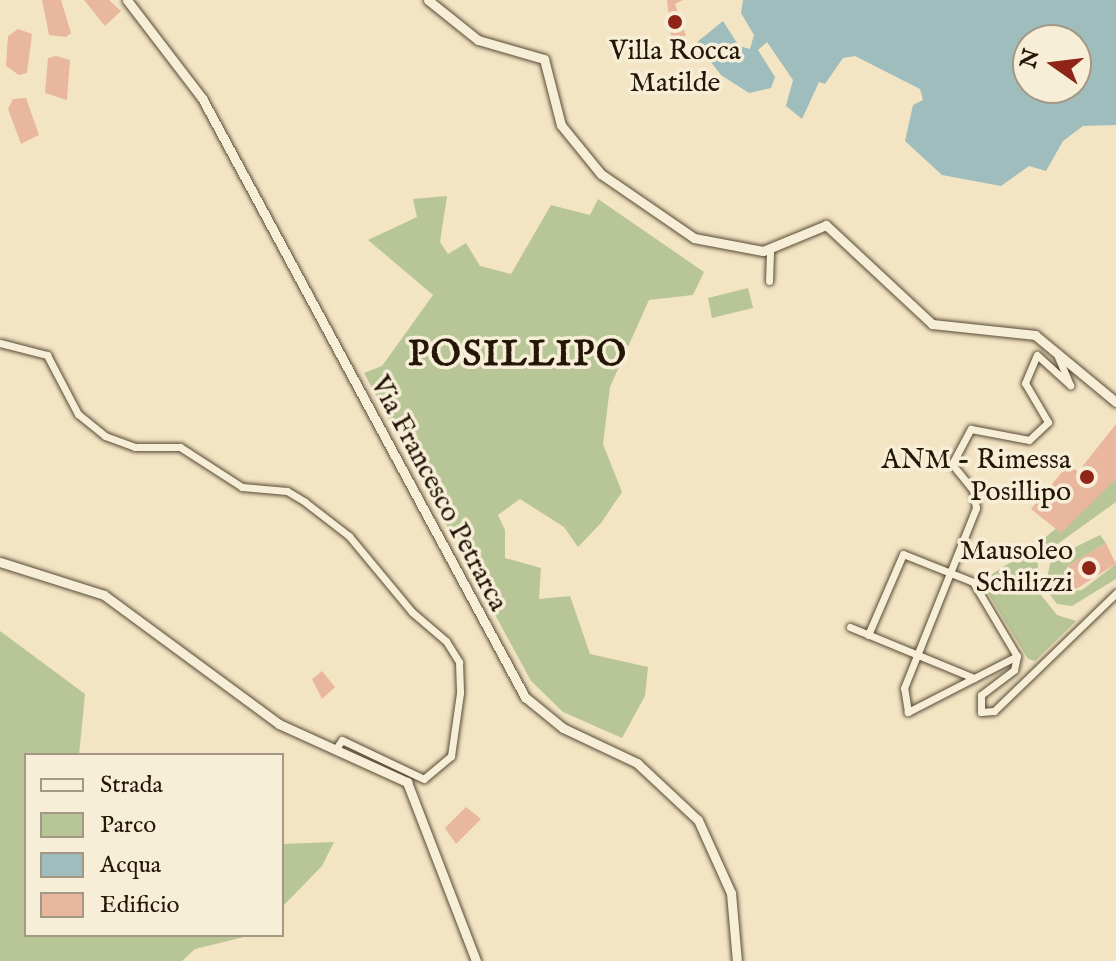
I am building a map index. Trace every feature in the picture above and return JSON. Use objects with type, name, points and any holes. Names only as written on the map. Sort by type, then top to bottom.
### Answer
[{"type":"street","name":"Via Francesco Petrarca","points":[[127,0],[202,98],[525,697],[563,728],[637,763],[698,820],[731,893],[737,961]]},
{"type":"street","points":[[428,0],[439,12],[478,40],[544,59],[561,125],[606,179],[694,238],[770,249],[812,226],[826,225],[937,327],[970,332],[1014,329],[1056,351],[1116,402]]},
{"type":"street","points":[[769,281],[770,249]]},
{"type":"street","points":[[0,343],[47,355],[78,414],[105,436],[135,447],[180,447],[242,487],[287,491],[305,502],[349,536],[412,612],[446,641],[459,662],[460,693],[451,756],[424,779],[342,740],[335,750]]},
{"type":"street","points":[[1017,656],[908,712],[903,692],[976,508],[973,490],[953,466],[964,437],[976,428],[1031,439],[1050,417],[1025,384],[1035,356],[1049,362],[1063,385],[1071,383],[1056,351]]},
{"type":"street","points":[[868,635],[903,554],[951,572],[978,588],[1017,656],[1014,670],[981,695],[981,712],[994,711],[1116,593]]},
{"type":"street","points":[[0,562],[104,595],[132,610],[279,724],[413,787],[476,961]]},
{"type":"street","points":[[850,627],[974,678]]},
{"type":"green space","points":[[447,196],[440,242],[448,254],[466,243],[480,266],[511,274],[551,205],[590,215],[598,199],[704,272],[693,295],[649,300],[610,387],[603,444],[622,492],[601,523],[578,547],[564,527],[520,499],[498,515],[505,530],[505,558],[541,568],[539,599],[570,596],[590,654],[648,667],[645,696],[622,738],[563,712],[531,681],[364,373],[382,366],[433,295],[368,240],[417,217],[413,199]]},
{"type":"green space","points":[[748,288],[753,308],[712,318],[708,298]]},
{"type":"green space","points":[[1116,479],[1116,502],[1038,558],[1037,590],[1057,615],[1076,621],[1035,661],[1028,659],[981,581],[1030,550]]},
{"type":"green space","points":[[1100,535],[1106,543],[1068,566],[1063,576],[1073,591],[1082,590],[1116,564],[1116,579],[1072,606],[1057,604],[1045,588],[1051,559]]},
{"type":"green space","points":[[0,631],[85,694],[79,753],[24,753],[24,937],[244,937],[195,949],[182,961],[0,961]]},
{"type":"green space","points":[[334,842],[322,866],[284,905],[284,844]]},
{"type":"water","points":[[743,0],[1116,0],[1116,125],[1083,126],[1063,141],[1046,171],[1029,166],[1001,186],[942,175],[905,141],[913,105],[923,100],[920,89],[855,56],[843,58],[825,84],[819,82],[802,119],[786,106],[793,80],[767,42],[758,50],[775,77],[771,88],[749,93],[721,75],[696,43],[723,21],[739,46],[750,49],[754,35],[741,13]]},
{"type":"building","points":[[42,0],[61,0],[71,33],[66,37],[49,35]]},
{"type":"building","points":[[84,0],[109,0],[121,11],[105,26]]},
{"type":"building","name":"Villa Rocca Matilde","points":[[667,0],[683,0],[675,4],[686,36],[671,36]]},
{"type":"building","points":[[18,29],[32,34],[27,73],[19,75],[6,66],[8,36]]},
{"type":"building","points":[[56,56],[70,60],[67,100],[45,93],[48,58]]},
{"type":"building","points":[[26,98],[39,135],[21,144],[8,109],[13,99]]},
{"type":"building","name":"ANM - Rimessa Posillipo","points":[[1116,424],[1116,479],[1061,533],[1031,509],[1069,464],[1078,472]]},
{"type":"building","name":"Mausoleo Schilizzi","points":[[1106,543],[1116,564],[1073,591],[1063,576],[1071,571],[1068,566]]},
{"type":"building","points":[[322,671],[335,687],[322,699],[312,679]]},
{"type":"building","points":[[466,807],[481,819],[456,844],[445,828]]},
{"type":"place","name":"Villa Rocca Matilde","points":[[675,22]]},
{"type":"place","name":"ANM - Rimessa Posillipo","points":[[1087,477]]},
{"type":"place","name":"Mausoleo Schilizzi","points":[[1089,568]]},
{"type":"district","name":"POSILLIPO","points":[[518,356]]}]
